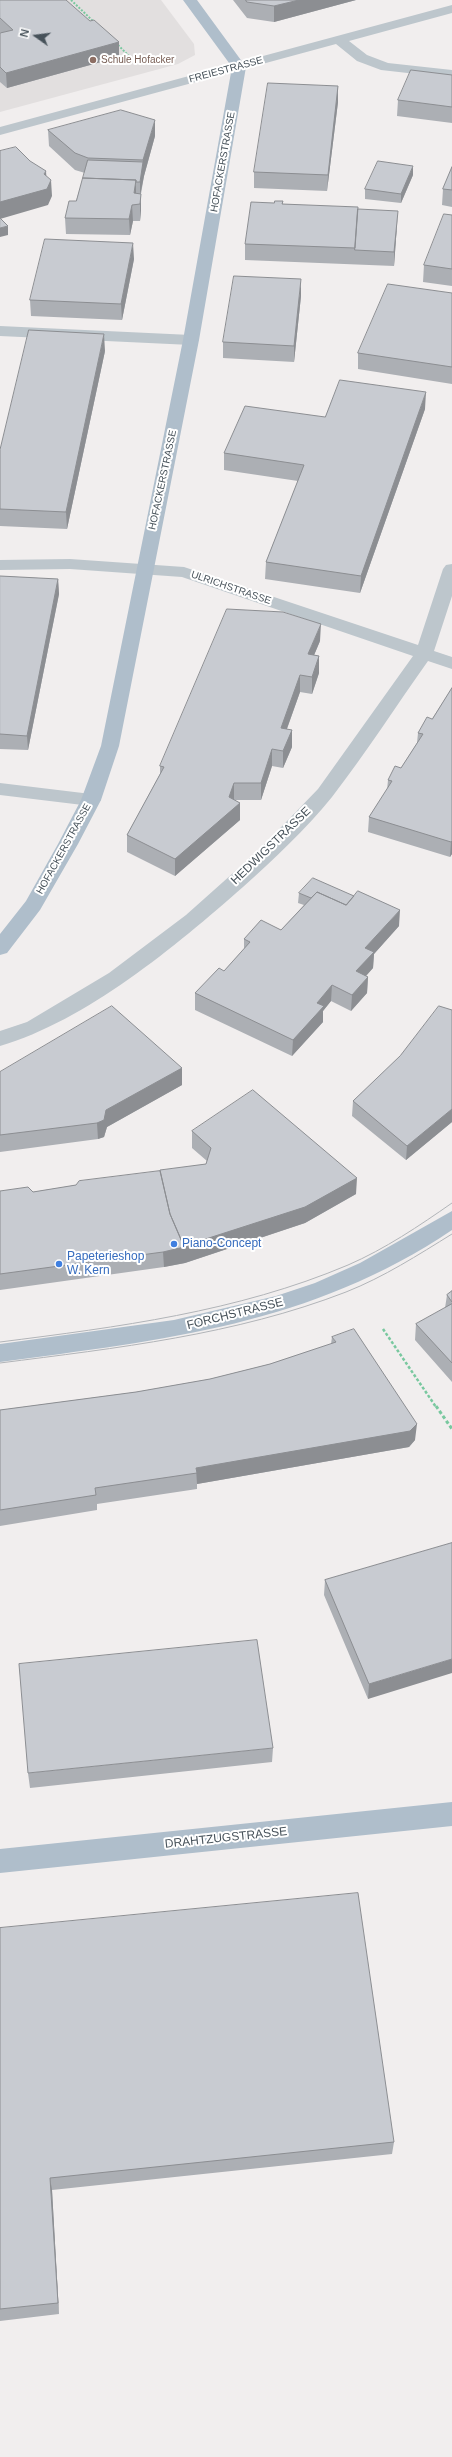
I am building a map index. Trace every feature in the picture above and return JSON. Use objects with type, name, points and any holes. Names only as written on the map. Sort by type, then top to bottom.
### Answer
[{"type":"main road","points":[[190,0],[239,66]]},
{"type":"main road","name":"HOFACKERSTRASSE","points":[[0,948],[33,905],[91,800],[110,746],[191,340],[239,66]]},
{"type":"main road","name":"FORCHSTRASSE","points":[[0,1353],[179,1328],[277,1305],[337,1282],[370,1267],[412,1244],[452,1219]]},
{"type":"main road","name":"DRAHTZUGSTRASSE","points":[[0,1861],[452,1814]]},
{"type":"street","name":"FREIESTRASSE","points":[[0,131],[452,9]]},
{"type":"street","points":[[339,40],[362,58],[386,67],[452,74]]},
{"type":"street","points":[[0,331],[191,340]]},
{"type":"street","name":"ULRICHSTRASSE","points":[[0,565],[70,564],[184,572],[452,663]]},
{"type":"street","name":"HEDWIGSTRASSE","points":[[0,1039],[34,1027],[116,978],[193,920],[267,854],[324,793],[424,654],[452,569]]},
{"type":"street","points":[[0,788],[91,800]]},
{"type":"path","points":[[71,0],[98,26]]},
{"type":"path","points":[[115,42],[131,58]]},
{"type":"path","points":[[383,1329],[452,1429]]},
{"type":"shaded area","name":"Schule Hofacker","points":[[0,0],[161,0],[194,44],[195,55],[178,64],[0,112]]},
{"type":"building","points":[[0,0],[66,0],[90,21],[94,20],[119,42],[6,73],[0,67],[0,33],[13,30],[0,18]]},
{"type":"building","points":[[246,0],[299,0],[274,6],[247,2]]},
{"type":"building","points":[[411,70],[452,75],[452,107],[398,100]]},
{"type":"building","points":[[268,83],[338,86],[328,175],[254,172]]},
{"type":"building","points":[[121,110],[155,120],[143,160],[88,158],[75,153],[48,130]]},
{"type":"building","points":[[16,147],[30,161],[46,171],[44,174],[51,180],[47,189],[0,202],[0,151]]},
{"type":"building","points":[[88,160],[143,162],[140,182],[136,182],[136,180],[83,178]]},
{"type":"building","points":[[378,161],[413,166],[401,194],[365,189]]},
{"type":"building","points":[[452,167],[452,190],[443,189]]},
{"type":"building","points":[[83,178],[136,180],[134,193],[141,194],[140,204],[132,205],[129,219],[65,218],[69,201],[76,201]]},
{"type":"building","points":[[275,201],[283,201],[282,204],[358,207],[355,248],[245,244],[251,202],[274,203]]},
{"type":"building","points":[[358,209],[398,211],[394,252],[355,250]]},
{"type":"building","points":[[444,214],[452,215],[452,269],[424,265]]},
{"type":"building","points":[[0,218],[8,226],[0,228]]},
{"type":"building","points":[[45,239],[133,243],[121,304],[30,300]]},
{"type":"building","points":[[234,276],[301,279],[294,346],[223,342]]},
{"type":"building","points":[[388,284],[452,293],[452,367],[358,353]]},
{"type":"building","points":[[29,330],[104,334],[66,512],[0,509],[0,450]]},
{"type":"building","points":[[340,380],[426,392],[361,576],[266,562],[304,465],[224,453],[245,406],[325,417]]},
{"type":"building","points":[[0,576],[58,579],[27,736],[0,734]]},
{"type":"building","points":[[227,609],[283,612],[321,624],[308,654],[319,656],[312,677],[300,675],[281,728],[292,730],[283,751],[272,749],[261,783],[234,783],[229,797],[240,803],[175,859],[127,835],[164,767],[160,766]]},
{"type":"building","points":[[452,688],[451,842],[369,817],[392,781],[388,780],[395,766],[401,768],[423,734],[418,733],[427,717],[432,719]]},
{"type":"building","points":[[313,878],[354,896],[346,905],[317,892],[311,898],[299,893]]},
{"type":"building","points":[[358,891],[400,910],[365,948],[374,952],[356,971],[368,977],[352,995],[332,985],[317,1003],[324,1006],[293,1040],[195,993],[219,968],[224,971],[250,942],[244,939],[261,920],[281,930],[317,892],[346,905]]},
{"type":"building","points":[[112,1006],[182,1068],[106,1110],[104,1120],[97,1123],[0,1135],[0,1072]]},
{"type":"building","points":[[439,1006],[452,1010],[452,1109],[407,1146],[353,1101],[400,1056]]},
{"type":"building","points":[[253,1090],[357,1178],[305,1207],[184,1246],[170,1214],[160,1170],[206,1164],[211,1148],[192,1131]]},
{"type":"building","points":[[160,1171],[170,1214],[184,1247],[163,1252],[0,1274],[0,1191],[28,1187],[33,1192],[76,1185],[79,1181]]},
{"type":"building","points":[[452,1291],[452,1302],[447,1295]]},
{"type":"building","points":[[452,1304],[452,1363],[416,1324]]},
{"type":"building","points":[[354,1329],[417,1424],[410,1431],[196,1468],[197,1473],[95,1488],[96,1495],[0,1510],[0,1410],[136,1392],[210,1379],[270,1364],[336,1342],[332,1337]]},
{"type":"building","points":[[452,1543],[452,1659],[369,1684],[325,1580]]},
{"type":"building","points":[[257,1640],[273,1748],[28,1773],[19,1664]]},
{"type":"building","points":[[358,1893],[394,2142],[50,2178],[58,2303],[0,2309],[0,1928]]},
{"type":"tram line","points":[[0,1342],[177,1316],[263,1295],[306,1281],[362,1259],[402,1237],[452,1203]]},
{"type":"tram line","points":[[0,1363],[88,1352],[175,1338],[262,1319],[304,1307],[374,1280],[452,1234]]},
{"type":"place","name":"Schule Hofacker","points":[[93,60]]},
{"type":"place","name":"Piano-Concept","points":[[174,1244]]},
{"type":"place","name":"Papeterieshop W. Kern","points":[[59,1264]]}]
